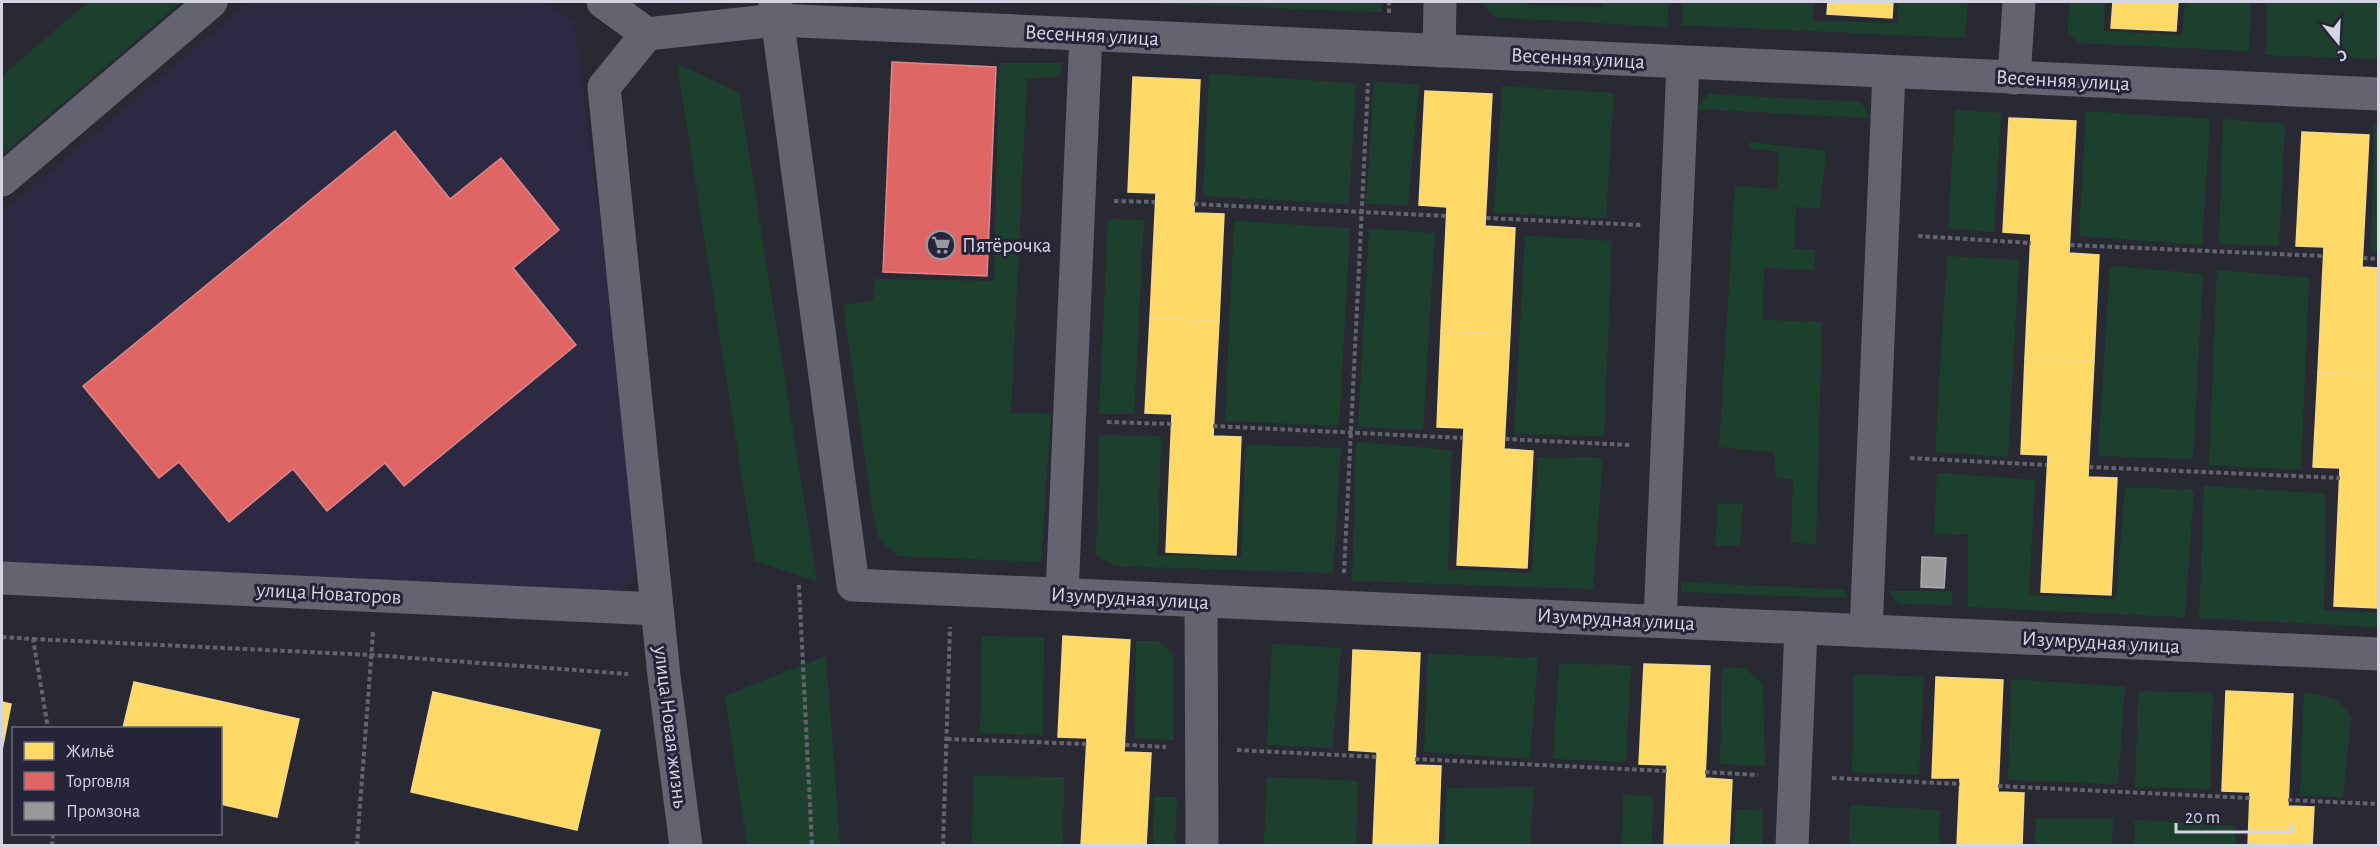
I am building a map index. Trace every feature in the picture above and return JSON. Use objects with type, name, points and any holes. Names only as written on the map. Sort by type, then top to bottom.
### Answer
[{"type":"street","points":[[2,180],[211,2]]},
{"type":"street","points":[[603,2],[647,34]]},
{"type":"street","points":[[1438,51],[1440,2]]},
{"type":"street","points":[[2014,78],[2019,2]]},
{"type":"street","name":"Весенняя улица","points":[[647,34],[776,11],[1086,34],[2379,94]]},
{"type":"street","name":"Изумрудная улица","points":[[776,11],[853,585],[2379,654]]},
{"type":"street","name":"улица Новая жизнь","points":[[647,34],[604,87],[664,676],[686,846]]},
{"type":"street","points":[[1062,594],[1086,34]]},
{"type":"street","points":[[1660,621],[1683,63]]},
{"type":"street","points":[[1866,631],[1889,72]]},
{"type":"street","name":"улица Новаторов","points":[[2,578],[657,609]]},
{"type":"street","points":[[1201,601],[1202,846]]},
{"type":"street","points":[[1792,846],[1801,628]]},
{"type":"path","points":[[1344,574],[1368,72]]},
{"type":"path","points":[[1112,201],[1155,202]]},
{"type":"path","points":[[1194,204],[1447,216]]},
{"type":"path","points":[[1486,218],[1676,227]]},
{"type":"path","points":[[1882,234],[2031,243]]},
{"type":"path","points":[[2070,245],[2323,256]]},
{"type":"path","points":[[2363,258],[2379,259]]},
{"type":"path","points":[[1104,422],[1172,424]]},
{"type":"path","points":[[1213,426],[1463,438]]},
{"type":"path","points":[[1505,440],[1667,447]]},
{"type":"path","points":[[1874,456],[2047,465]]},
{"type":"path","points":[[2089,466],[2340,478]]},
{"type":"path","points":[[799,585],[812,846]]},
{"type":"path","points":[[944,846],[951,590]]},
{"type":"path","points":[[357,846],[372,655],[373,595]]},
{"type":"path","points":[[2,637],[372,655],[664,676]]},
{"type":"path","points":[[33,639],[48,727]]},
{"type":"path","points":[[947,739],[1087,744]]},
{"type":"path","points":[[1125,746],[1377,757]]},
{"type":"path","points":[[1415,759],[1667,771]]},
{"type":"path","points":[[1998,786],[2250,798]]},
{"type":"path","points":[[2288,800],[2379,804]]},
{"type":"shaded area","points":[[249,2],[546,2],[574,23],[644,560],[623,593],[2,563],[2,213]]},
{"type":"green space","points":[[88,2],[181,2],[2,155],[2,76]]},
{"type":"green space","points":[[1162,2],[1382,2],[1382,12],[1162,4]]},
{"type":"green space","points":[[1481,2],[1526,2],[1527,5],[1602,7],[1603,2],[1669,2],[1667,27],[1495,17]]},
{"type":"green space","points":[[1683,2],[1814,2],[1814,21],[1897,23],[1898,2],[1968,2],[1965,38],[1682,25]]},
{"type":"green space","points":[[2069,2],[2105,2],[2104,31],[2182,35],[2185,2],[2251,2],[2249,51],[2080,43],[2068,33]]},
{"type":"green space","points":[[2267,2],[2378,2],[2378,59],[2266,55]]},
{"type":"green space","points":[[999,63],[1062,63],[1060,76],[1027,79],[1011,413],[1051,414],[1041,562],[898,556],[879,539],[873,514],[843,305],[873,301],[875,279],[994,281]]},
{"type":"green space","points":[[677,64],[739,92],[817,581],[755,561]]},
{"type":"green space","points":[[1209,74],[1356,83],[1349,204],[1203,196]]},
{"type":"green space","points":[[1374,81],[1419,85],[1408,205],[1366,204]]},
{"type":"green space","points":[[1502,86],[1614,93],[1606,218],[1494,213]]},
{"type":"green space","points":[[1708,94],[1861,102],[1870,118],[1697,109]]},
{"type":"green space","points":[[1955,110],[2001,113],[1994,232],[1948,229]]},
{"type":"green space","points":[[2086,111],[2210,119],[2202,245],[2079,236]]},
{"type":"green space","points":[[2223,119],[2285,124],[2279,246],[2219,244]]},
{"type":"green space","points":[[2374,123],[2378,123],[2378,252],[2371,252]]},
{"type":"green space","points":[[1750,142],[1826,151],[1820,208],[1796,207],[1794,249],[1815,250],[1814,270],[1764,268],[1763,320],[1822,322],[1816,545],[1791,542],[1793,478],[1776,479],[1774,452],[1719,447],[1735,186],[1777,189],[1779,152],[1749,148]]},
{"type":"green space","points":[[1108,219],[1144,220],[1134,414],[1099,414]]},
{"type":"green space","points":[[1234,221],[1350,228],[1339,426],[1225,421]]},
{"type":"green space","points":[[1369,229],[1435,233],[1423,430],[1358,427]]},
{"type":"green space","points":[[1525,236],[1612,241],[1604,436],[1514,434]]},
{"type":"green space","points":[[1947,256],[2019,260],[2008,457],[1935,452]]},
{"type":"green space","points":[[2110,266],[2203,274],[2193,459],[2098,456]]},
{"type":"green space","points":[[2217,270],[2309,278],[2301,470],[2209,465]]},
{"type":"green space","points":[[1099,435],[1161,436],[1158,555],[1241,557],[1246,445],[1341,448],[1333,573],[1115,566],[1096,555]]},
{"type":"green space","points":[[1356,442],[1452,450],[1448,569],[1532,573],[1538,457],[1603,458],[1593,589],[1352,581]]},
{"type":"green space","points":[[1937,473],[2035,480],[2029,595],[2116,599],[2125,487],[2194,490],[2185,617],[1968,607],[1968,534],[1934,535]]},
{"type":"green space","points":[[2204,486],[2326,494],[2324,610],[2378,613],[2378,627],[2199,618]]},
{"type":"green space","points":[[1718,504],[1743,504],[1740,545],[1715,546]]},
{"type":"green space","points":[[1681,582],[1846,590],[1845,598],[1682,592]]},
{"type":"green space","points":[[1888,591],[1952,591],[1952,605],[1899,604]]},
{"type":"green space","points":[[982,636],[1044,638],[1043,735],[980,733]]},
{"type":"green space","points":[[1136,641],[1159,641],[1174,655],[1174,740],[1135,738]]},
{"type":"green space","points":[[1272,644],[1341,648],[1333,748],[1267,745]]},
{"type":"green space","points":[[1428,654],[1538,658],[1530,759],[1424,752]]},
{"type":"green space","points":[[826,656],[840,845],[747,845],[725,696]]},
{"type":"green space","points":[[1559,664],[1631,665],[1626,762],[1553,759]]},
{"type":"green space","points":[[1722,667],[1745,668],[1763,685],[1765,766],[1720,764]]},
{"type":"green space","points":[[1854,674],[1924,677],[1919,775],[1852,772]]},
{"type":"green space","points":[[2011,679],[2125,687],[2118,784],[2008,780]]},
{"type":"green space","points":[[2138,691],[2213,693],[2210,789],[2135,787]]},
{"type":"green space","points":[[2304,693],[2331,698],[2341,704],[2351,716],[2343,797],[2300,796]]},
{"type":"green space","points":[[973,776],[1064,777],[1063,845],[972,845]]},
{"type":"green space","points":[[1267,777],[1358,781],[1356,845],[1264,845]]},
{"type":"green space","points":[[1534,787],[1530,845],[1444,845],[1447,788]]},
{"type":"green space","points":[[1623,795],[1653,796],[1652,845],[1622,845]]},
{"type":"green space","points":[[1154,797],[1177,797],[1175,845],[1153,845]]},
{"type":"green space","points":[[1850,805],[1940,810],[1939,845],[1849,845]]},
{"type":"green space","points":[[1763,809],[1762,845],[1734,845],[1736,810]]},
{"type":"green space","points":[[2036,818],[2113,819],[2112,845],[2035,845]]},
{"type":"green space","points":[[2135,820],[2236,826],[2235,845],[2134,845]]},
{"type":"building: Жильё","points":[[1828,2],[1893,2],[1892,18],[1827,14]]},
{"type":"building: Жильё","points":[[2113,2],[2178,2],[2176,31],[2111,28]]},
{"type":"building: Жильё","points":[[1133,77],[1200,80],[1194,213],[1224,214],[1219,321],[1150,318],[1156,193],[1128,192]]},
{"type":"building: Жильё","points":[[1425,91],[1492,94],[1485,226],[1515,228],[1510,334],[1441,331],[1447,207],[1419,205]]},
{"type":"building: Жильё","points":[[2009,118],[2076,121],[2069,253],[2099,255],[2094,361],[2025,358],[2031,234],[2003,232]]},
{"type":"building: Жильё","points":[[2302,132],[2369,135],[2362,267],[2378,268],[2378,375],[2318,372],[2324,247],[2296,246]]},
{"type":"building: Жильё","points":[[1150,318],[1219,321],[1213,436],[1241,437],[1236,555],[1166,552],[1172,414],[1145,413]]},
{"type":"building: Жильё","points":[[1441,331],[1510,334],[1504,449],[1533,451],[1527,568],[1457,565],[1464,428],[1437,427]]},
{"type":"building: Жильё","points":[[2025,358],[2094,361],[2088,477],[2117,478],[2111,595],[2041,592],[2048,455],[2021,454]]},
{"type":"building: Жильё","points":[[2318,372],[2378,375],[2378,608],[2334,606],[2340,468],[2313,467]]},
{"type":"building: Жильё","points":[[1063,636],[1130,640],[1124,752],[1151,753],[1146,846],[1081,846],[1087,738],[1058,737]]},
{"type":"building: Жильё","points":[[1353,650],[1420,653],[1415,765],[1441,766],[1438,846],[1373,846],[1377,752],[1349,750]]},
{"type":"building: Жильё","points":[[1644,664],[1710,666],[1705,778],[1732,780],[1729,846],[1664,846],[1667,765],[1639,764]]},
{"type":"building: Жильё","points":[[1936,677],[2003,680],[1998,792],[2024,793],[2022,846],[1957,846],[1960,778],[1932,778]]},
{"type":"building: Жильё","points":[[134,682],[299,719],[277,817],[222,804],[222,727],[123,727]]},
{"type":"building: Жильё","points":[[2226,691],[2293,694],[2288,806],[2314,807],[2312,846],[2248,846],[2250,792],[2222,791]]},
{"type":"building: Жильё","points":[[433,692],[600,730],[577,830],[411,792]]},
{"type":"building: Жильё","points":[[2,702],[11,704],[2,750]]},
{"type":"building: Торговля","points":[[892,62],[996,67],[987,276],[883,272]]},
{"type":"building: Торговля","points":[[395,131],[450,199],[501,158],[559,230],[513,268],[576,345],[404,486],[385,463],[327,511],[293,469],[229,522],[179,462],[159,478],[83,386]]},
{"type":"building: Промзона","points":[[1922,557],[1946,558],[1944,588],[1921,587]]},
{"type":"place","name":"Пятёрочка","points":[[941,245]]}]
